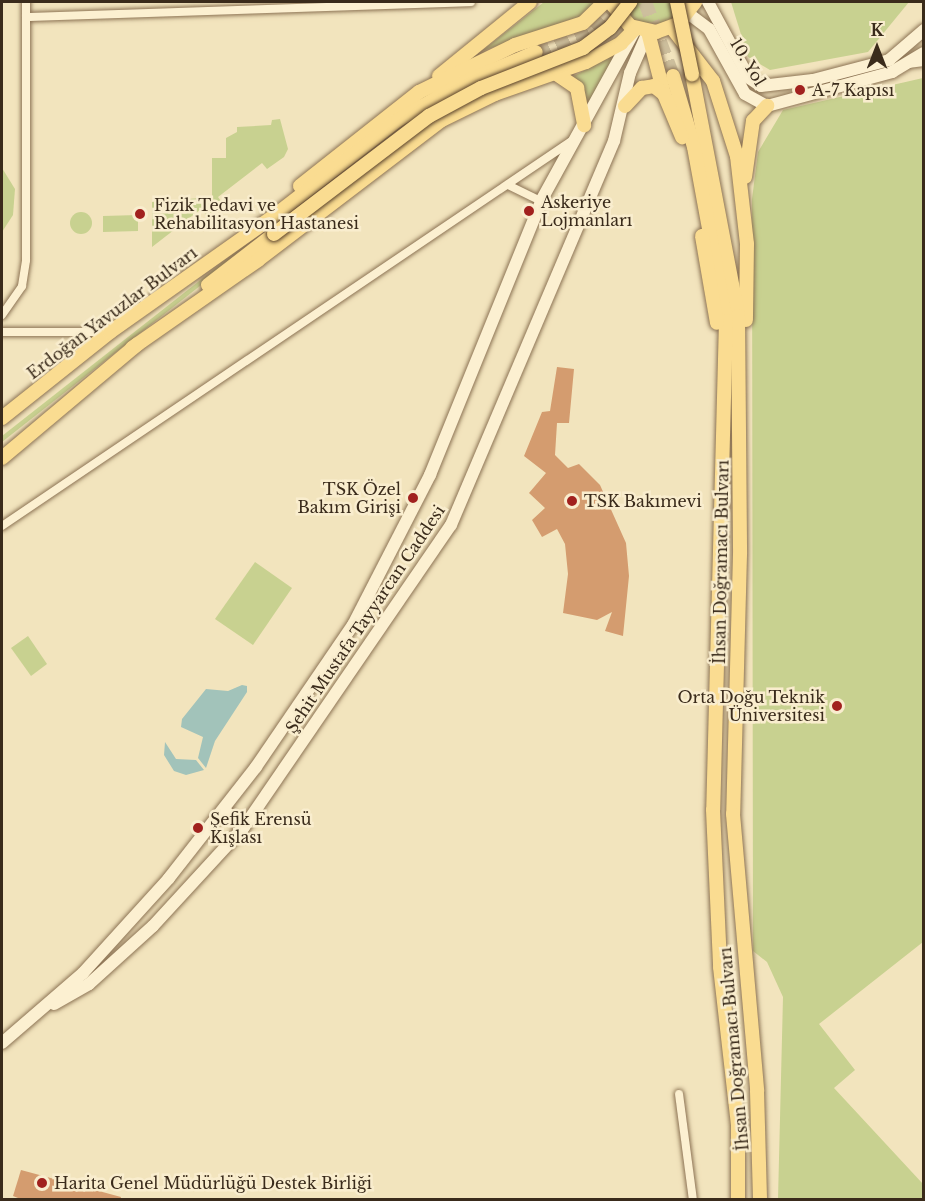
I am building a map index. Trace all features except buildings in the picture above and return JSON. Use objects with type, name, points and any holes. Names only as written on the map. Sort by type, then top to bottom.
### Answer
[{"type":"main road","points":[[419,92],[530,2]]},
{"type":"main road","name":"Erdoğan Yavuzlar Bulvarı","points":[[214,258],[373,124],[419,92],[514,45],[583,23],[605,2]]},
{"type":"main road","points":[[610,2],[620,17],[642,30],[664,94],[681,132],[712,285],[723,442]]},
{"type":"main road","points":[[2,458],[132,348],[274,234],[429,116],[481,88],[583,48],[610,28],[630,2]]},
{"type":"main road","name":"İhsan Doğramacı Bulvarı","points":[[677,2],[735,285],[740,457],[733,814],[757,1091],[760,1200]]},
{"type":"main road","name":"10. Yol","points":[[708,2],[749,78],[761,86],[816,86],[908,64],[924,52]]},
{"type":"main road","points":[[132,348],[258,261],[429,129],[481,100],[601,54],[642,30],[672,28],[692,8]]},
{"type":"main road","name":"10. Yol","points":[[692,8],[709,29],[745,94],[767,106],[889,60],[924,30]]},
{"type":"main road","points":[[583,23],[601,34],[601,54]]},
{"type":"main road","points":[[672,28],[720,94],[743,197]]},
{"type":"main road","name":"Şehit Mustafa Tayyarcan Caddesi","points":[[42,1009],[89,984],[153,926],[244,827],[459,509],[625,106],[630,73],[642,30]]},
{"type":"main road","name":"Şehit Mustafa Tayyarcan Caddesi","points":[[2,1043],[42,1009],[120,934],[224,810],[321,674],[376,588],[430,475],[541,201],[580,131],[642,30]]},
{"type":"main road","name":"Erdoğan Yavuzlar Bulvarı","points":[[2,418],[110,332],[419,107],[537,52]]},
{"type":"main road","points":[[555,73],[577,88],[580,131]]},
{"type":"main road","name":"İhsan Doğramacı Bulvarı","points":[[673,76],[694,147],[723,285],[723,442],[713,810],[720,967],[738,1126],[738,1200]]},
{"type":"main road","points":[[625,106],[642,88],[654,86],[664,94]]},
{"type":"main road","points":[[779,87],[785,101]]},
{"type":"main road","points":[[740,457],[747,286],[743,197],[750,132],[767,106]]},
{"type":"main road","points":[[224,810],[244,827]]},
{"type":"street","points":[[2,315],[22,286],[26,260],[26,2]]},
{"type":"street","points":[[26,17],[471,2]]},
{"type":"street","points":[[908,64],[924,62]]},
{"type":"street","points":[[2,526],[508,185],[580,131]]},
{"type":"street","points":[[508,185],[541,201]]},
{"type":"street","points":[[2,332],[110,332]]},
{"type":"street","points":[[679,1094],[693,1200]]},
{"type":"green space","points":[[544,2],[596,2],[579,18],[482,51]]},
{"type":"green space","points":[[615,2],[684,2],[676,16],[657,26],[635,23]]},
{"type":"green space","points":[[731,2],[909,2],[868,52],[770,70],[748,57]]},
{"type":"green space","points":[[620,51],[589,104],[574,76]]},
{"type":"green space","name":"Orta Doğu Teknik Üniversitesi","points":[[923,78],[923,942],[819,1024],[855,1070],[834,1088],[923,1184],[923,1199],[778,1199],[783,997],[767,962],[753,951],[752,199],[758,152],[783,110]]},
{"type":"green space","points":[[280,119],[288,149],[284,157],[267,169],[262,163],[218,197],[223,204],[207,216],[201,209],[152,247],[152,202],[212,197],[212,158],[226,158],[226,138],[237,132],[237,127],[271,125],[272,120]]},
{"type":"green space","points":[[2,168],[15,189],[13,215],[2,232]]},
{"type":"green space","points":[[81,212],[89,215],[92,223],[89,231],[81,234],[73,231],[70,223],[73,215]]},
{"type":"green space","points":[[138,215],[138,231],[103,232],[103,216]]},
{"type":"green space","points":[[273,223],[276,226],[2,442],[2,436]]},
{"type":"green space","points":[[255,562],[292,588],[253,645],[215,619]]},
{"type":"green space","points":[[28,636],[47,664],[31,676],[11,648]]},
{"type":"water","points":[[242,685],[247,686],[247,692],[215,741],[206,768],[198,758],[203,737],[181,727],[182,719],[206,689],[228,691]]},
{"type":"water","points":[[165,742],[176,759],[196,760],[204,770],[186,775],[174,771],[164,755]]},
{"type":"tunnel","points":[[536,52],[591,27],[614,2]]},
{"type":"tunnel","points":[[645,2],[673,76]]},
{"type":"place","name":"A-7 Kapısı","points":[[800,90]]},
{"type":"place","name":"Askeriye Lojmanları","points":[[529,211]]},
{"type":"place","name":"Fizik Tedavi ve Rehabilitasyon Hastanesi","points":[[140,214]]},
{"type":"place","name":"TSK Özel Bakım Girişi","points":[[413,498]]},
{"type":"place","name":"TSK Bakımevi","points":[[572,501]]},
{"type":"place","name":"Orta Doğu Teknik Üniversitesi","points":[[837,706]]},
{"type":"place","name":"Şefik Erensü Kışlası","points":[[198,828]]},
{"type":"place","name":"Harita Genel Müdürlüğü Destek Birliği","points":[[42,1183]]}]
